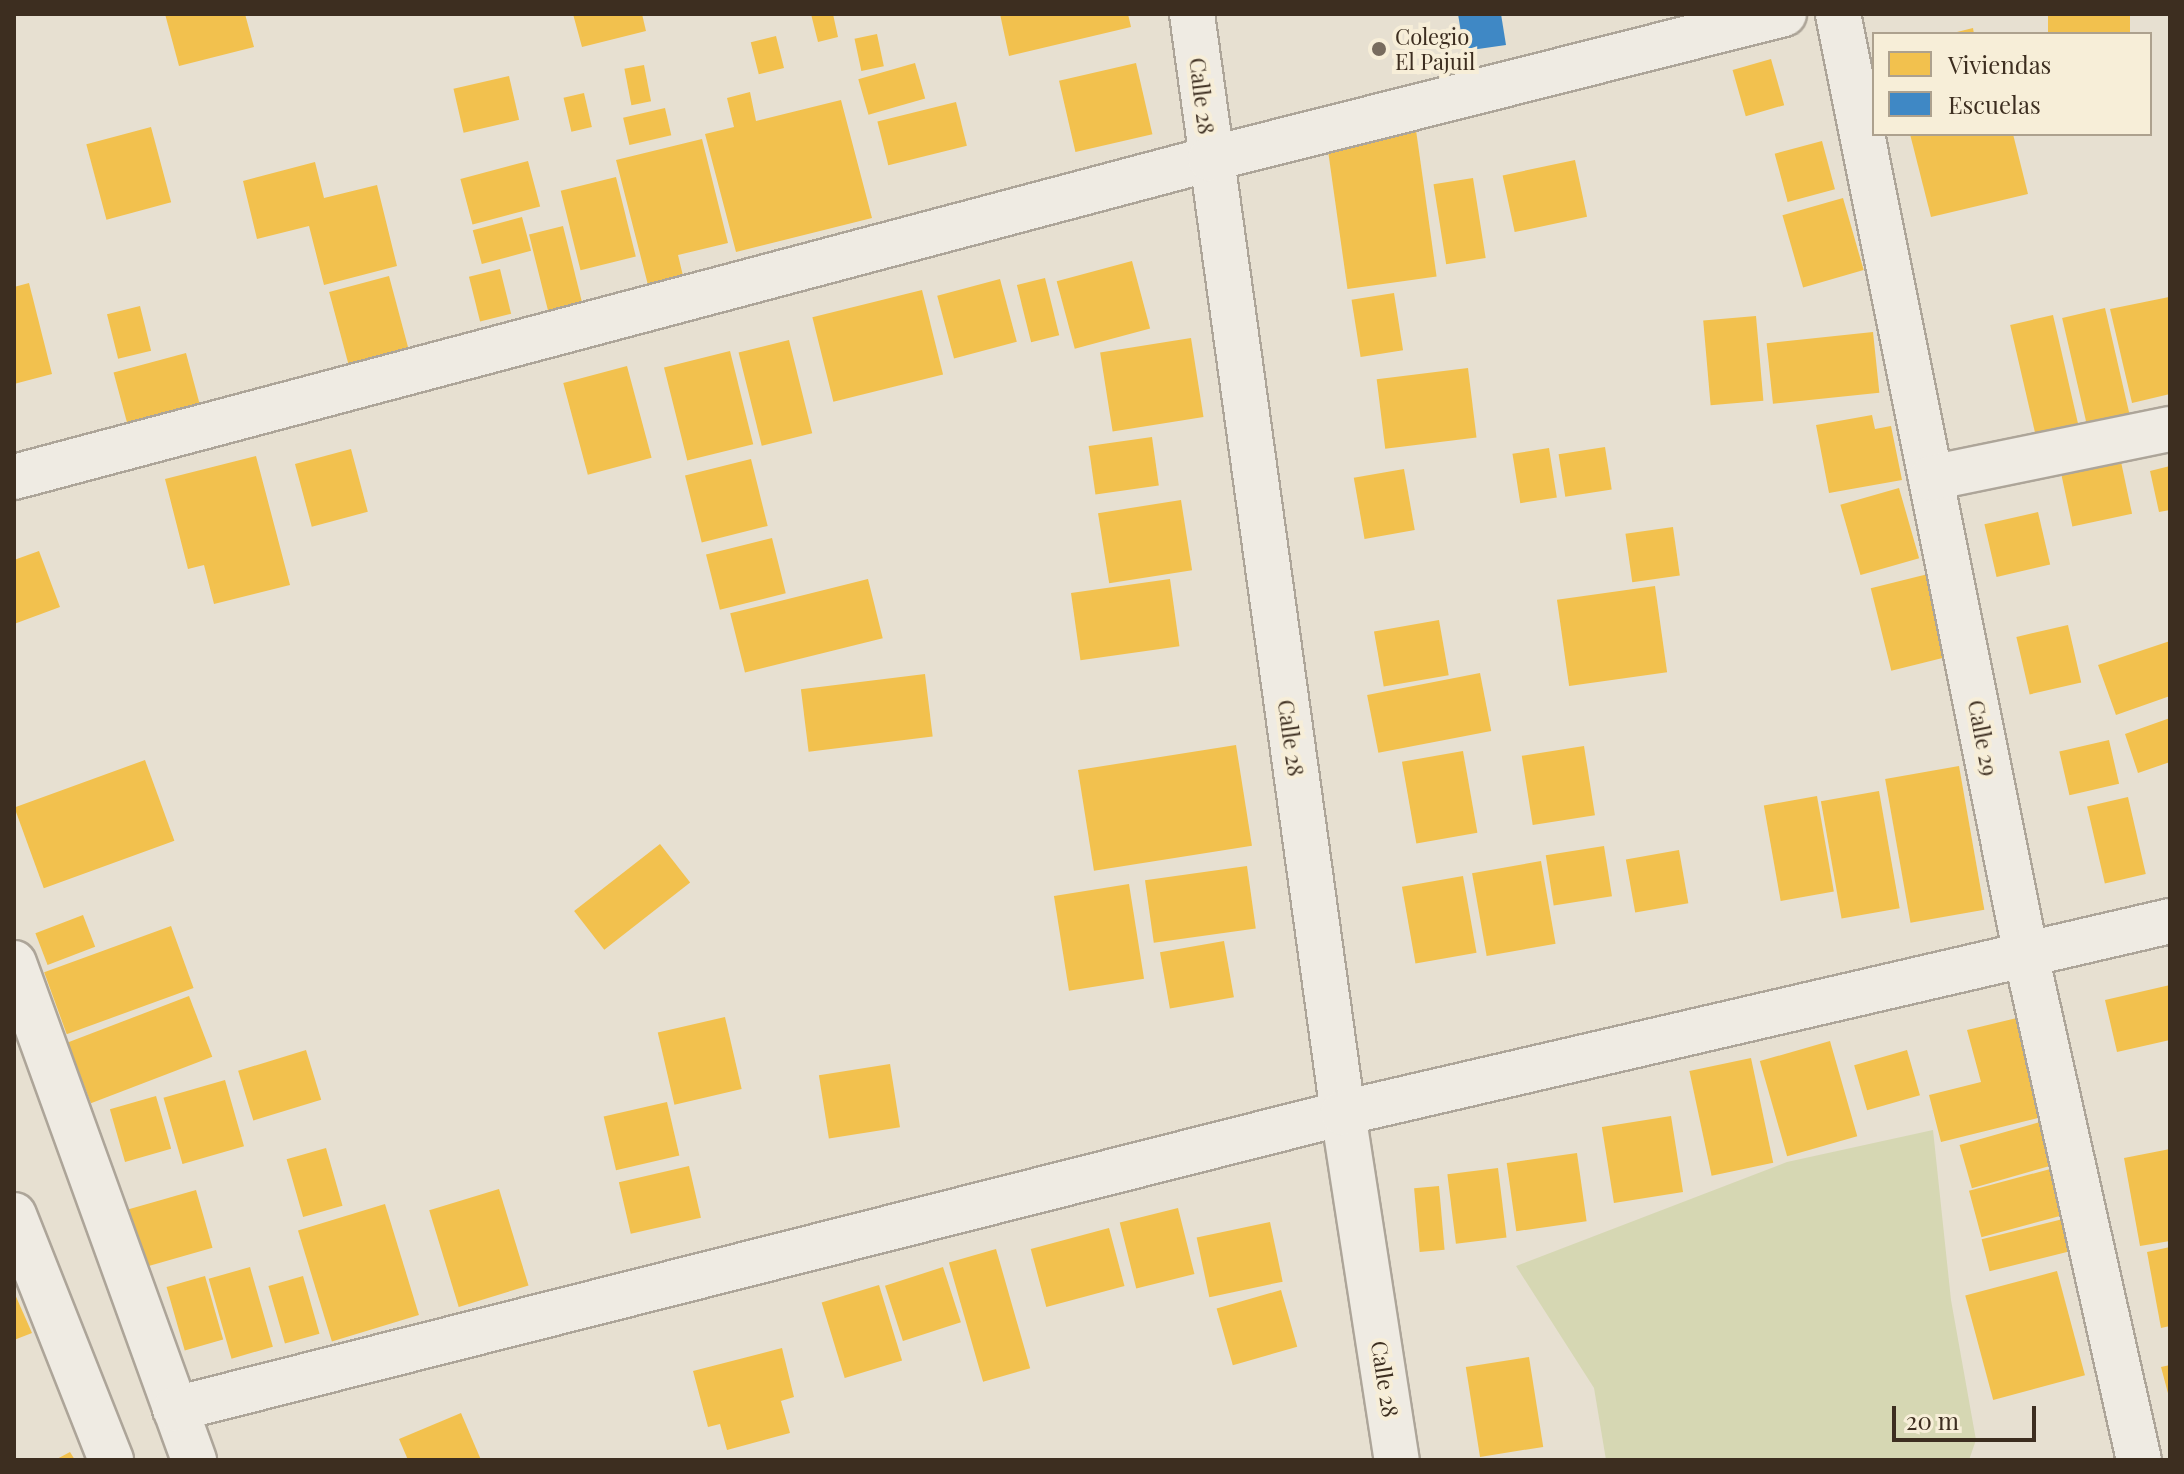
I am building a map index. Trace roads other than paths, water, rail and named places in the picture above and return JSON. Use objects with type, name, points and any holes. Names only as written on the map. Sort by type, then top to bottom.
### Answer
[{"type":"street","name":"Calle 28","points":[[1192,14],[1343,1113],[1397,1460]]},
{"type":"street","points":[[14,477],[1210,159],[1784,14]]},
{"type":"street","name":"Calle 29","points":[[1838,14],[2026,955],[2139,1460]]},
{"type":"street","points":[[1931,478],[2170,429]]},
{"type":"street","points":[[175,1409],[1343,1113],[2170,921]]},
{"type":"street","points":[[14,963],[194,1460]]},
{"type":"street","points":[[14,1215],[111,1460]]},
{"type":"place","name":"Colegio El Pajuil","points":[[1379,49]]}]
